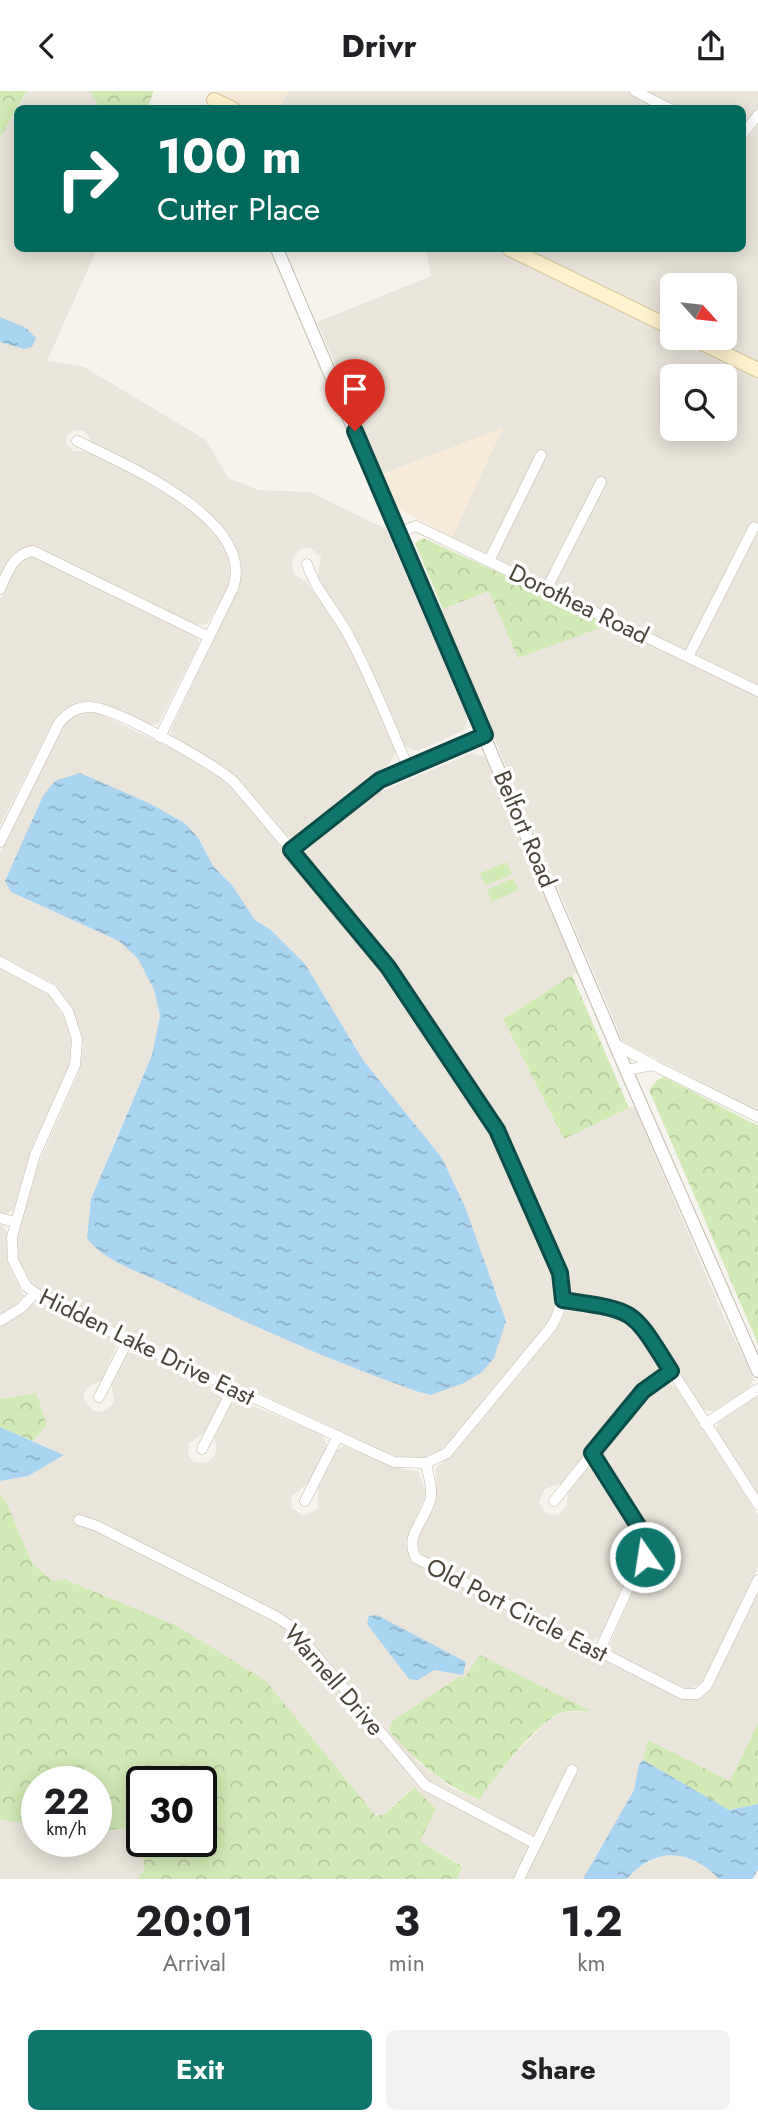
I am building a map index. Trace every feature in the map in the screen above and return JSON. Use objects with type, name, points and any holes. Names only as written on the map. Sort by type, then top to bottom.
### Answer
[{"type":"main road","points":[[516,252],[660,322]]},
{"type":"main road","points":[[717,350],[758,370]]},
{"type":"street","points":[[635,91],[662,105]]},
{"type":"street","points":[[746,130],[758,115]]},
{"type":"street","name":"Belfort Road","points":[[278,252],[626,1070],[758,1371]]},
{"type":"street","points":[[77,441],[149,477],[187,501],[226,542],[236,559],[237,577],[160,737]]},
{"type":"street","points":[[489,561],[541,455]]},
{"type":"street","points":[[547,588],[601,482]]},
{"type":"street","name":"Dorothea Road","points":[[398,533],[415,526],[758,691]]},
{"type":"street","points":[[688,657],[754,527]]},
{"type":"street","points":[[0,589],[19,555],[33,551],[209,636]]},
{"type":"street","points":[[307,563],[313,581],[342,621],[362,661],[408,767]]},
{"type":"street","points":[[1,839],[59,723],[66,715],[80,708],[103,709],[204,759],[226,775],[388,967],[497,1130],[560,1273],[563,1300],[551,1327],[453,1446],[426,1464]]},
{"type":"street","points":[[291,850],[366,789],[408,767],[485,735]]},
{"type":"street","name":"Hidden Lake Drive East","points":[[0,962],[52,990],[68,1011],[77,1039],[75,1065],[35,1155],[15,1222],[12,1260],[20,1278],[34,1294],[232,1390],[394,1462],[426,1464]]},
{"type":"street","points":[[615,1044],[758,1117]]},
{"type":"street","points":[[626,1070],[653,1065]]},
{"type":"street","points":[[0,1218],[15,1222]]},
{"type":"street","points":[[0,1321],[20,1308],[34,1294]]},
{"type":"street","points":[[563,1300],[628,1312],[640,1323],[758,1504]]},
{"type":"street","points":[[99,1397],[128,1340]]},
{"type":"street","points":[[554,1501],[643,1391],[671,1371]]},
{"type":"street","points":[[705,1423],[758,1389]]},
{"type":"street","points":[[202,1450],[232,1390]]},
{"type":"street","points":[[305,1501],[338,1437]]},
{"type":"street","points":[[592,1453],[642,1532],[646,1549],[599,1652]]},
{"type":"street","name":"Old Port Circle East","points":[[426,1464],[431,1496],[412,1537],[411,1545],[416,1558],[683,1694],[697,1693],[707,1685],[758,1580]]},
{"type":"street","name":"Warnell Drive","points":[[79,1520],[97,1526],[217,1586],[293,1628],[425,1784],[536,1844]]},
{"type":"street","points":[[519,1879],[572,1770]]},
{"type":"shaded area","points":[[27,91],[90,91],[99,105],[20,105]]},
{"type":"shaded area","points":[[219,91],[288,91],[281,105],[232,105],[223,101]]},
{"type":"shaded area","points":[[288,91],[628,91],[657,105],[281,105]]},
{"type":"shaded area","points":[[642,91],[758,91],[758,108],[746,124],[746,105],[671,105]]},
{"type":"shaded area","points":[[14,115],[14,252],[96,252],[47,361],[84,367],[206,440],[228,478],[258,490],[310,492],[386,529],[468,717],[465,730],[417,751],[405,746],[366,657],[347,621],[317,579],[321,557],[310,548],[300,549],[292,560],[294,574],[306,582],[335,619],[355,656],[396,752],[390,763],[294,838],[285,835],[226,769],[175,739],[170,732],[235,593],[241,572],[237,550],[213,520],[192,500],[159,478],[93,444],[84,431],[73,430],[66,437],[66,444],[73,451],[87,451],[173,495],[202,520],[225,547],[231,557],[230,585],[207,624],[196,625],[39,548],[26,547],[13,553],[0,576],[0,138]]},
{"type":"shaded area","points":[[758,123],[758,365],[727,350],[737,350],[737,273],[660,273],[660,317],[526,252],[746,252],[746,138],[752,134]]},
{"type":"shaded area","points":[[427,252],[509,252],[660,326],[660,350],[709,350],[758,374],[758,686],[452,537],[502,429],[382,474],[317,322],[431,276]]},
{"type":"shaded area","points":[[503,428],[452,537],[396,507],[382,474]]},
{"type":"shaded area","points":[[28,556],[35,556],[196,636],[199,644],[158,724],[147,725],[99,702],[87,701],[66,708],[52,724],[0,826],[0,600],[18,564]]},
{"type":"shaded area","points":[[489,591],[611,624],[758,695],[758,1111],[623,1042],[440,610]]},
{"type":"shaded area","points":[[96,712],[199,762],[233,788],[383,970],[492,1130],[557,1279],[555,1310],[549,1322],[452,1440],[426,1458],[397,1457],[47,1295],[35,1287],[19,1265],[17,1237],[35,1172],[78,1074],[83,1045],[74,1013],[55,985],[0,956],[0,853],[62,727],[78,713]],"holes":[[[45,795],[151,804],[186,824],[199,839],[213,866],[232,885],[255,920],[271,930],[305,964],[363,1060],[442,1158],[501,1303],[431,1394],[385,1380],[235,1317],[121,1263],[93,1245],[109,1154],[152,1055],[160,1016],[154,989],[138,959],[119,941],[11,892],[5,881]]]},
{"type":"shaded area","points":[[472,753],[485,757],[577,972],[503,1019],[564,1138],[634,1106],[723,1315],[754,1379],[749,1389],[715,1411],[703,1410],[646,1322],[635,1310],[623,1305],[576,1297],[569,1291],[563,1267],[521,1167],[499,1124],[393,966],[304,857],[307,847],[368,797]]},
{"type":"shaded area","points":[[0,967],[39,986],[50,996],[66,1020],[72,1044],[68,1072],[33,1144],[15,1206],[12,1211],[4,1214],[0,1213]]},
{"type":"shaded area","points":[[0,1222],[8,1234],[7,1259],[24,1296],[16,1306],[0,1316]]},
{"type":"shaded area","points":[[43,1303],[112,1338],[117,1344],[102,1380],[88,1387],[84,1393],[84,1400],[94,1411],[102,1412],[112,1405],[114,1399],[111,1384],[128,1353],[138,1351],[220,1391],[221,1400],[205,1432],[188,1444],[189,1457],[194,1462],[206,1463],[214,1457],[217,1447],[214,1437],[231,1404],[238,1400],[323,1435],[327,1446],[310,1481],[291,1497],[292,1508],[303,1516],[318,1509],[318,1487],[336,1451],[343,1446],[395,1467],[419,1472],[426,1494],[406,1542],[414,1562],[680,1699],[697,1699],[711,1688],[758,1591],[758,1723],[730,1781],[648,1741],[643,1760],[639,1764],[634,1790],[583,1879],[458,1879],[462,1865],[420,1841],[413,1787],[385,1814],[376,1816],[266,1681],[53,1581],[32,1563],[5,1499],[0,1496],[0,1481],[28,1476],[64,1455],[33,1441],[47,1425],[36,1393],[0,1399],[0,1326],[16,1318],[32,1304]],"holes":[[[377,1615],[466,1662],[460,1674],[434,1670],[418,1680],[393,1658],[367,1624]],[[459,1677],[465,1677],[590,1711],[563,1712],[550,1719],[490,1779],[479,1800],[451,1788],[416,1760],[392,1721]]]},
{"type":"shaded area","points":[[574,1307],[621,1314],[634,1322],[661,1364],[657,1374],[632,1396],[562,1483],[545,1489],[539,1502],[546,1514],[559,1515],[567,1505],[568,1490],[586,1469],[593,1468],[640,1536],[642,1550],[601,1636],[593,1641],[423,1557],[416,1547],[416,1539],[435,1501],[436,1468],[458,1448],[556,1330],[565,1312]]},
{"type":"shaded area","points":[[667,1382],[677,1388],[758,1515],[758,1568],[703,1682],[689,1690],[614,1654],[609,1646],[652,1548],[648,1532],[602,1461],[601,1454],[644,1396]]},
{"type":"shaded area","points":[[758,1398],[758,1495],[716,1429],[720,1419]]},
{"type":"shaded area","points":[[0,1820],[21,1823],[21,1857],[112,1857],[112,1830],[126,1829],[126,1857],[143,1857],[145,1868],[138,1879],[0,1879]]},
{"type":"shaded area","points":[[663,1855],[688,1856],[707,1866],[719,1879],[627,1879],[637,1868]]},
{"type":"green space","points":[[0,91],[27,91],[19,105],[14,105],[14,114],[0,138]]},
{"type":"green space","points":[[90,91],[154,91],[148,105],[99,105]]},
{"type":"green space","points":[[423,538],[611,624],[518,658],[489,591],[443,609],[415,543]]},
{"type":"green space","points":[[507,862],[512,874],[485,886],[480,873]]},
{"type":"green space","points":[[514,878],[519,890],[492,902],[487,890]]},
{"type":"green space","points":[[572,975],[629,1108],[564,1139],[503,1019]]},
{"type":"green space","points":[[664,1077],[758,1126],[758,1344],[649,1090],[657,1080]]},
{"type":"green space","points":[[36,1393],[47,1425],[33,1441],[0,1427],[0,1399]]},
{"type":"green space","points":[[0,1496],[5,1499],[32,1563],[53,1581],[64,1579],[177,1626],[266,1681],[376,1816],[385,1814],[414,1787],[436,1809],[420,1841],[462,1866],[458,1879],[138,1879],[145,1868],[143,1857],[217,1857],[217,1766],[126,1766],[126,1829],[112,1830],[112,1766],[21,1766],[21,1823],[0,1820]]},
{"type":"green space","points":[[480,1655],[591,1711],[570,1711],[554,1716],[530,1737],[505,1765],[480,1800],[431,1771],[389,1731],[392,1721],[459,1677],[465,1677]]},
{"type":"green space","points":[[758,1723],[758,1804],[729,1810],[643,1760],[648,1740],[730,1781]]},
{"type":"water","points":[[0,317],[26,328],[36,338],[32,347],[24,349],[0,342]]},
{"type":"water","points":[[80,773],[151,804],[186,824],[199,839],[213,866],[232,885],[255,920],[271,930],[305,964],[363,1060],[442,1158],[465,1207],[506,1321],[494,1358],[482,1372],[464,1383],[431,1395],[416,1391],[289,1341],[134,1270],[102,1253],[87,1238],[91,1199],[152,1055],[160,1016],[154,989],[138,959],[119,941],[11,892],[5,881],[43,796],[55,781]]},
{"type":"water","points":[[0,1427],[64,1455],[28,1476],[0,1481]]},
{"type":"water","points":[[377,1615],[466,1662],[463,1675],[434,1670],[418,1680],[409,1679],[367,1624],[369,1616]]},
{"type":"water","points":[[643,1760],[729,1810],[758,1804],[758,1869],[753,1879],[719,1879],[697,1862],[673,1855],[649,1861],[627,1879],[583,1879],[634,1790],[639,1764]]},
{"type":"route","points":[[355,431],[485,735],[380,780],[291,850],[388,967],[482,1105],[508,1151],[560,1273],[563,1300],[628,1312],[640,1323],[671,1371],[643,1391],[592,1453],[642,1532],[646,1541],[645,1557]]}]
